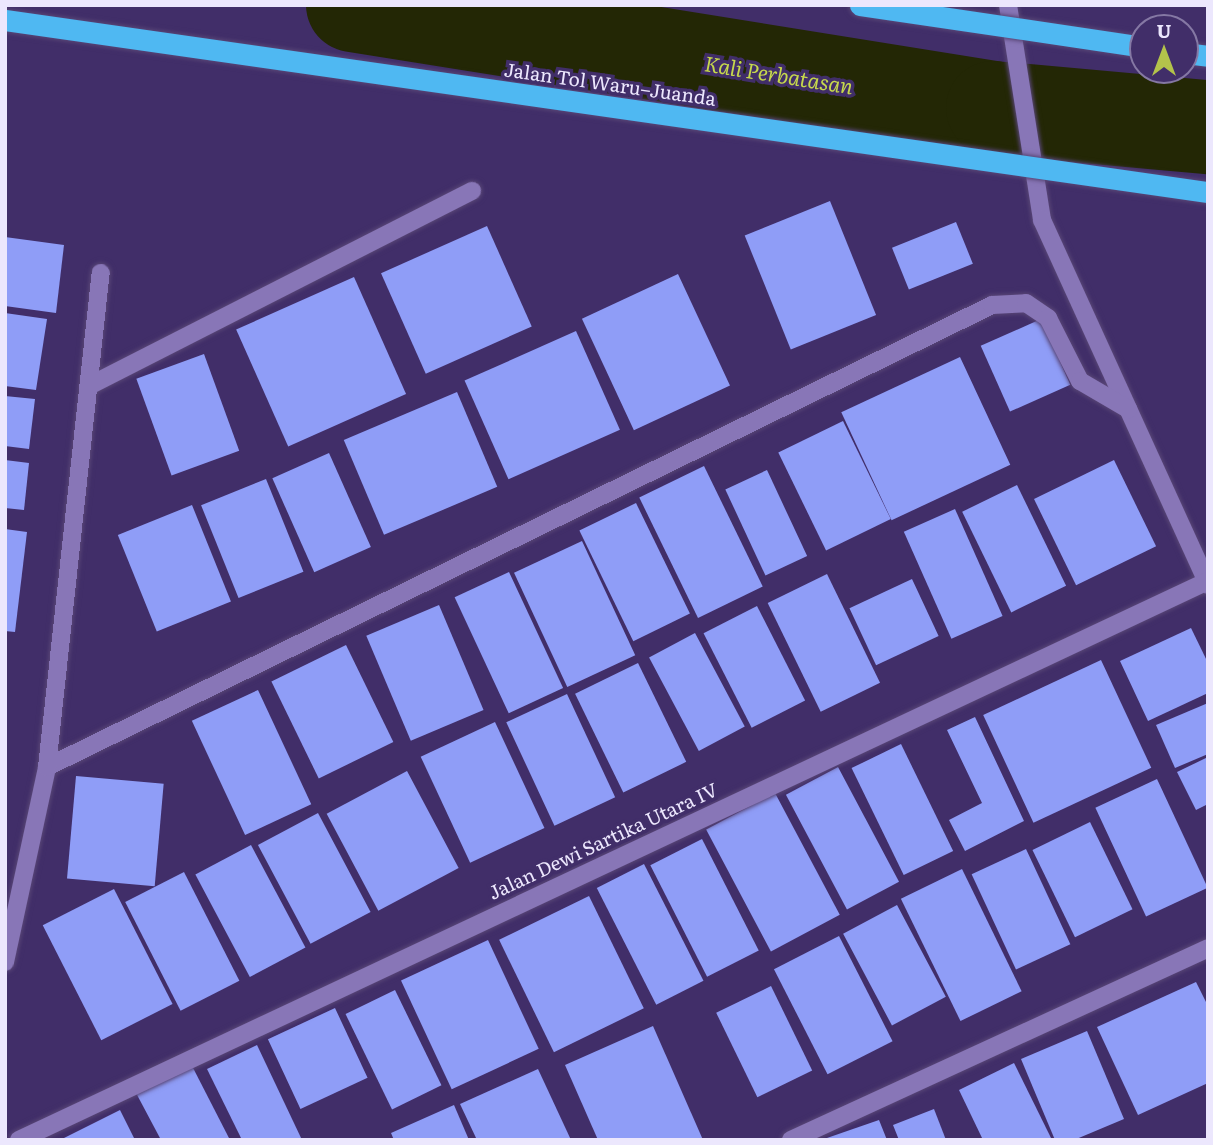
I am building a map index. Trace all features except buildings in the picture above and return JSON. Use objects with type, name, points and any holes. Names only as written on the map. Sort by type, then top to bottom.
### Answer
[{"type":"highway","points":[[860,5],[1129,45]]},
{"type":"highway","name":"Jalan Tol Waru–Juanda","points":[[5,20],[1208,192]]},
{"type":"street","points":[[1008,5],[1042,220],[1207,582]]},
{"type":"street","points":[[89,386],[472,191]]},
{"type":"street","points":[[5,962],[47,767],[101,273]]},
{"type":"street","points":[[47,767],[992,305],[1026,303],[1048,318],[1080,381],[1128,409]]},
{"type":"street","name":"Jalan Dewi Sartika Utara IV","points":[[19,1140],[1207,582]]},
{"type":"street","points":[[791,1140],[1208,948]]},
{"type":"waterway","name":"Kali Perbatasan","points":[[353,5],[993,108],[1208,127]]}]
